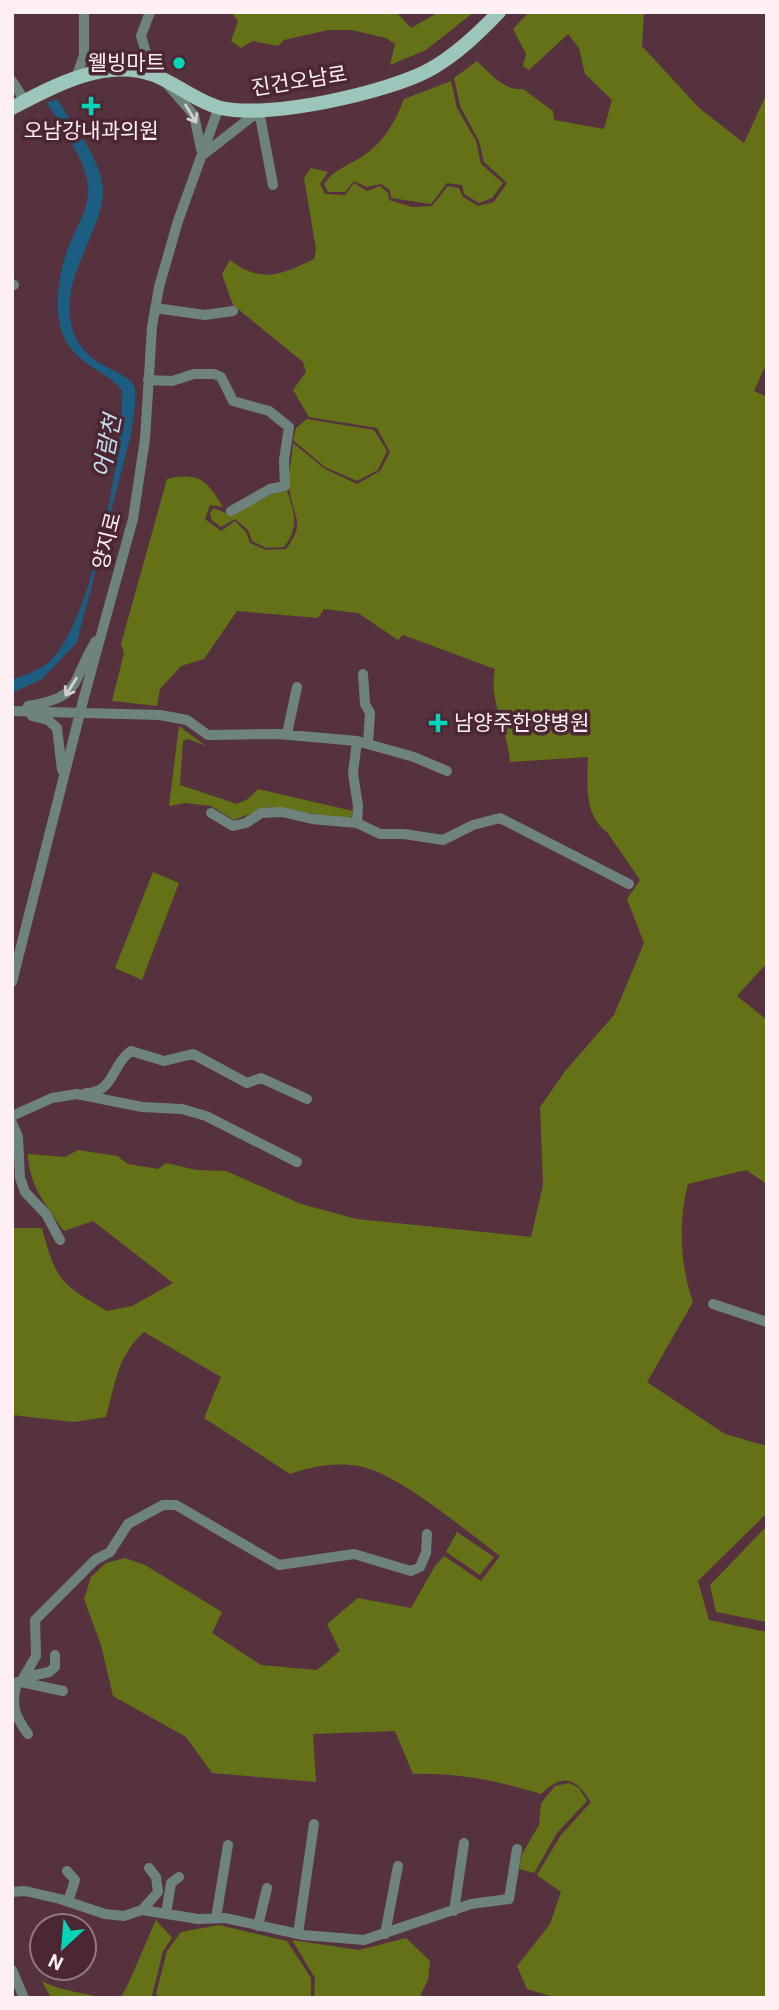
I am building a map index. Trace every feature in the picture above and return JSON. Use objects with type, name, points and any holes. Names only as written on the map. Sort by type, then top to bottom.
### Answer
[{"type":"main road","name":"진건오남로","points":[[19,105],[76,78],[119,70],[158,77],[219,107],[259,111],[319,101],[410,79],[455,53],[499,12]]},
{"type":"street","points":[[76,78],[84,55],[84,12]]},
{"type":"street","points":[[150,12],[141,36],[158,77],[194,114],[202,155]]},
{"type":"street","points":[[12,81],[19,105]]},
{"type":"street","name":"양지로","points":[[12,982],[138,491],[155,308],[178,221],[219,107]]},
{"type":"street","points":[[202,155],[259,111],[272,185]]},
{"type":"street","points":[[155,308],[205,315],[233,311]]},
{"type":"street","points":[[148,380],[172,381],[194,374],[214,374],[221,377],[233,401],[269,411],[289,427],[284,460],[285,486],[270,489],[231,511]]},
{"type":"street","points":[[12,711],[51,702],[67,695],[103,629]]},
{"type":"street","points":[[357,823],[358,806],[353,774],[370,713],[365,705],[363,674]]},
{"type":"street","points":[[286,734],[297,687]]},
{"type":"street","points":[[12,711],[151,715],[187,720],[208,735],[286,734],[362,742],[414,757],[447,771]]},
{"type":"street","points":[[12,711],[55,724],[59,732],[63,781]]},
{"type":"street","points":[[211,813],[233,826],[271,811],[312,820],[357,823],[380,834],[404,834],[443,840],[472,825],[500,818],[629,884]]},
{"type":"street","points":[[12,1116],[52,1098],[98,1093],[108,1087],[122,1057],[131,1051],[164,1061],[193,1054],[247,1083],[261,1078],[307,1100]]},
{"type":"street","points":[[77,1094],[142,1108],[183,1109],[206,1116],[297,1162]]},
{"type":"street","points":[[12,1123],[18,1138],[20,1178],[25,1192],[46,1214],[60,1240]]},
{"type":"street","points":[[713,1304],[767,1322]]},
{"type":"street","points":[[28,1734],[14,1715],[12,1702],[19,1681],[36,1656],[35,1620],[94,1560],[110,1552],[128,1524],[163,1505],[176,1505],[279,1565],[354,1554],[411,1571],[420,1566],[428,1534]]},
{"type":"street","points":[[19,1681],[50,1672],[55,1667],[55,1655]]},
{"type":"street","points":[[19,1681],[63,1691]]},
{"type":"street","points":[[298,1934],[314,1824]]},
{"type":"street","points":[[454,1911],[464,1843]]},
{"type":"street","points":[[216,1918],[228,1845]]},
{"type":"street","points":[[12,1892],[25,1891],[104,1914],[124,1916],[142,1910],[198,1919],[216,1918],[298,1934],[364,1940],[471,1904],[509,1899],[517,1849]]},
{"type":"street","points":[[385,1934],[398,1866]]},
{"type":"street","points":[[142,1910],[158,1892],[156,1877],[149,1868]]},
{"type":"street","points":[[67,1871],[75,1881],[68,1902]]},
{"type":"street","points":[[166,1914],[170,1883],[179,1877]]},
{"type":"street","points":[[258,1926],[267,1888]]},
{"type":"street","points":[[12,1970],[24,1998]]},
{"type":"green space","points":[[231,12],[396,12],[411,28],[439,12],[474,12],[426,50],[390,65],[395,44],[386,38],[352,30],[328,30],[284,40],[278,46],[253,41],[241,48],[231,41],[238,21]]},
{"type":"green space","points":[[529,12],[644,12],[642,46],[699,108],[744,143],[767,93],[767,362],[754,391],[767,397],[767,963],[737,996],[767,1020],[767,1184],[746,1170],[688,1184],[682,1243],[685,1274],[693,1302],[647,1382],[725,1434],[767,1446],[767,1513],[698,1581],[709,1620],[767,1632],[767,1998],[557,1998],[527,1989],[517,1966],[550,1924],[561,1892],[537,1875],[561,1835],[591,1802],[580,1787],[562,1781],[541,1794],[478,1778],[413,1774],[395,1731],[313,1734],[316,1782],[212,1773],[186,1737],[113,1696],[101,1645],[84,1599],[91,1577],[106,1563],[125,1558],[145,1565],[222,1612],[212,1633],[261,1665],[317,1670],[340,1651],[327,1624],[358,1598],[411,1608],[435,1566],[444,1556],[481,1581],[500,1556],[412,1491],[375,1471],[359,1466],[332,1465],[290,1474],[204,1418],[221,1377],[144,1332],[122,1361],[106,1417],[74,1422],[12,1415],[12,1228],[42,1228],[52,1260],[62,1279],[79,1294],[107,1311],[132,1306],[173,1283],[93,1221],[64,1231],[35,1186],[28,1154],[65,1157],[78,1150],[117,1156],[128,1164],[158,1169],[166,1163],[196,1170],[226,1171],[301,1204],[357,1219],[531,1237],[543,1185],[540,1107],[566,1070],[614,1015],[644,943],[627,899],[640,880],[594,817],[588,798],[588,757],[510,762],[494,692],[495,669],[403,635],[398,640],[358,613],[324,609],[318,618],[237,611],[204,659],[181,666],[160,689],[157,706],[112,701],[124,653],[121,644],[167,479],[187,477],[206,484],[223,507],[210,505],[205,519],[221,531],[235,521],[246,532],[250,543],[266,550],[286,549],[297,527],[289,487],[293,443],[325,469],[357,484],[380,471],[390,452],[377,428],[309,417],[293,390],[306,372],[303,362],[233,305],[222,274],[230,260],[252,272],[272,274],[314,259],[316,249],[304,178],[311,168],[328,172],[320,184],[325,194],[345,195],[354,183],[367,191],[380,186],[388,193],[389,200],[412,207],[432,206],[448,186],[459,188],[463,197],[478,206],[494,202],[507,183],[484,162],[479,141],[460,106],[454,78],[477,61],[504,84],[523,89],[553,111],[554,120],[604,129],[612,100],[585,74],[579,48],[568,34],[529,70],[523,66],[526,54],[513,29]]},
{"type":"green space","points":[[451,81],[457,108],[476,141],[481,164],[503,183],[492,198],[479,203],[464,194],[462,185],[447,183],[431,204],[391,198],[390,190],[381,184],[367,187],[354,181],[345,192],[328,192],[324,184],[328,179],[363,156],[383,138],[404,99]]},
{"type":"green space","points":[[307,419],[374,430],[387,451],[378,470],[357,481],[325,467],[293,440],[296,428]]},
{"type":"green space","points":[[287,491],[294,527],[284,547],[267,548],[252,541],[248,530],[235,519],[221,527],[212,520],[210,514],[213,508],[231,515],[273,493]]},
{"type":"green space","points":[[179,726],[206,746],[188,739],[183,741],[180,785],[237,804],[248,799],[258,789],[353,811],[352,816],[348,819],[269,807],[234,820],[211,806],[185,803],[169,806]]},
{"type":"green space","points":[[153,872],[179,883],[142,980],[115,968]]},
{"type":"green space","points":[[767,1526],[767,1622],[716,1612],[710,1585]]},
{"type":"green space","points":[[457,1532],[494,1557],[480,1575],[446,1552]]},
{"type":"green space","points":[[569,1783],[579,1788],[587,1801],[557,1833],[534,1873],[519,1869],[522,1854],[539,1825],[541,1803],[555,1786]]},
{"type":"green space","points":[[156,1920],[172,1938],[163,1951],[152,1996],[155,1998],[120,1998],[128,1985]]},
{"type":"green space","points":[[219,1925],[287,1941],[311,1978],[311,1998],[161,1998],[156,1994],[167,1951],[181,1932]]},
{"type":"green space","points":[[406,1938],[430,1961],[428,1980],[419,1998],[314,1998],[315,1978],[292,1940],[359,1950]]},
{"type":"green space","points":[[43,1982],[101,1998],[51,1998]]},
{"type":"water","points":[[57,99],[95,160],[102,183],[98,216],[71,291],[69,311],[73,331],[79,343],[96,361],[130,381],[134,386],[135,403],[131,434],[77,642],[42,679],[12,693],[12,680],[37,670],[50,661],[65,641],[79,610],[103,532],[112,490],[121,416],[122,390],[79,357],[61,330],[58,305],[60,277],[83,214],[88,185],[78,154],[47,103]]},
{"type":"place","name":"웰빙마트","points":[[179,63]]},
{"type":"place","name":"오남강내과의원","points":[[91,106]]},
{"type":"place","name":"남양주한양병원","points":[[438,723]]},
{"type":"water label","name":"어람천","points":[[107,446]]}]
